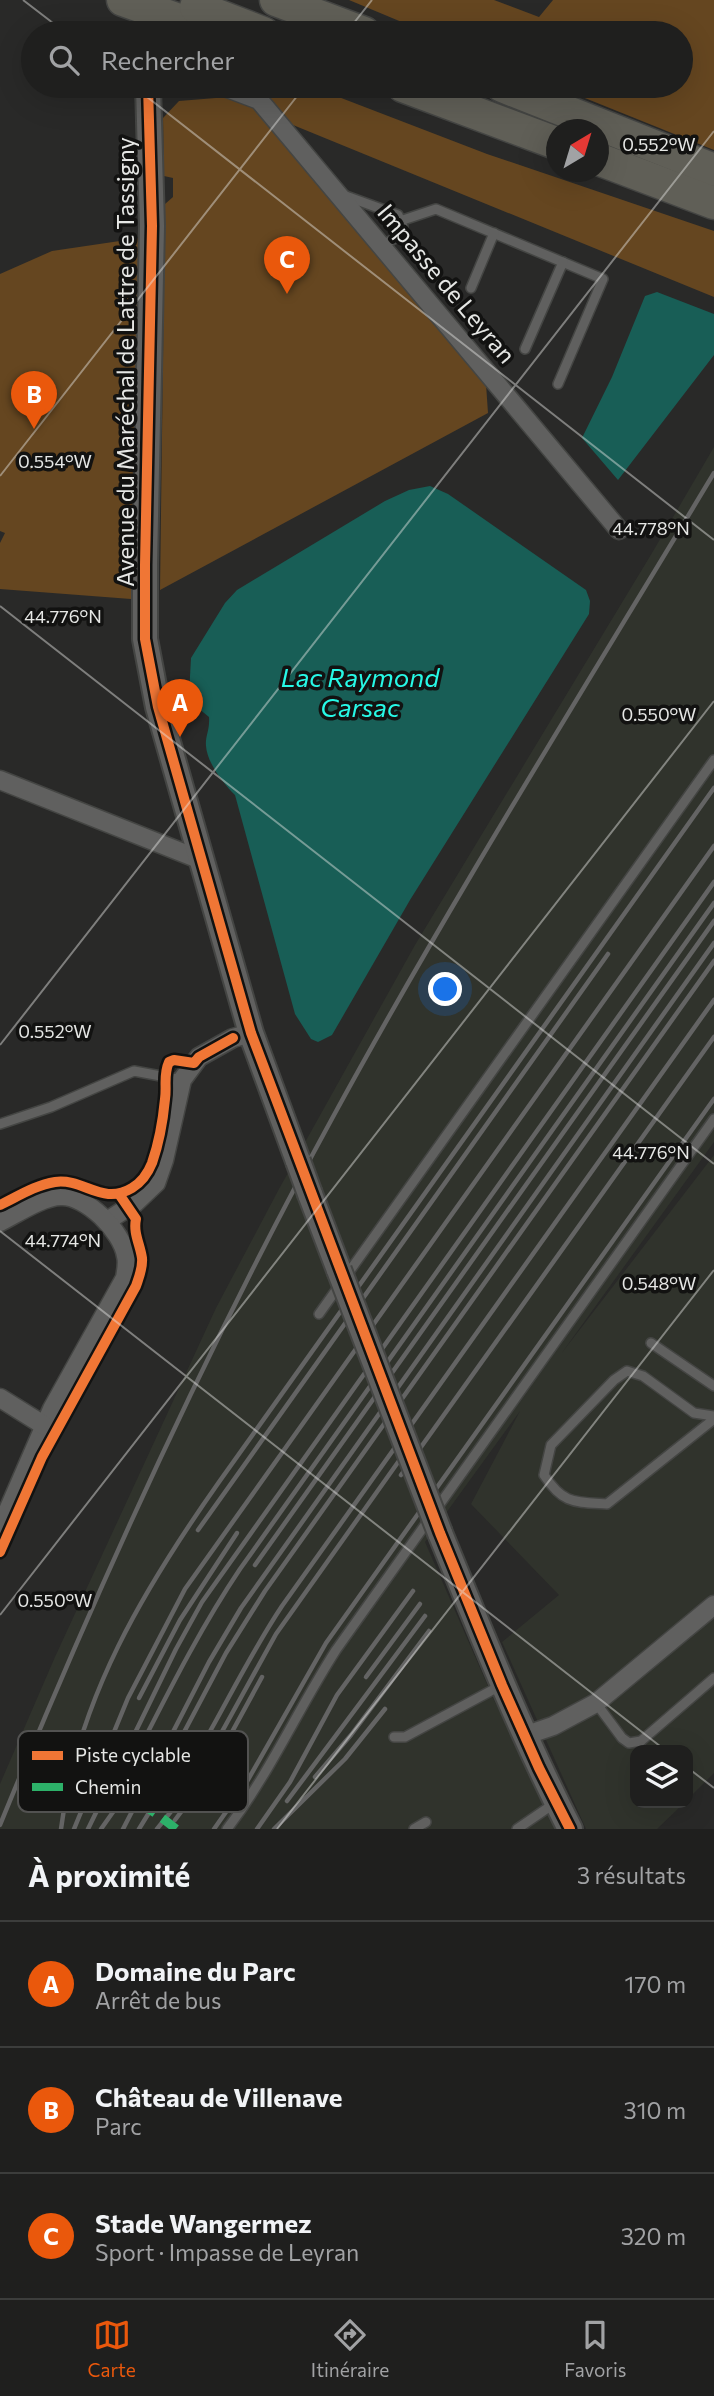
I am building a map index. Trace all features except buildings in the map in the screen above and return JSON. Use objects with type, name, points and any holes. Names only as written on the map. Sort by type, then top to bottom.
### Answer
[{"type":"highway","points":[[123,0],[182,21]]},
{"type":"highway","points":[[178,0],[225,21]]},
{"type":"highway","points":[[276,0],[332,21]]},
{"type":"highway","points":[[435,98],[546,139]]},
{"type":"highway","points":[[532,98],[714,170]]},
{"type":"highway","points":[[609,163],[714,203]]},
{"type":"street","name":"Avenue du Maréchal de Lattre de Tassigny","points":[[148,98],[152,226],[145,639],[158,706],[251,1033],[440,1532],[502,1685]]},
{"type":"street","name":"Impasse de Leyran","points":[[254,98],[259,100],[340,194],[620,530]]},
{"type":"street","points":[[0,780],[201,860]]},
{"type":"street","points":[[107,1221],[135,1203],[156,1183],[164,1160],[182,1080],[199,1056],[233,1038],[251,1033]]},
{"type":"street","points":[[0,1222],[61,1195],[88,1205],[107,1221],[120,1238],[127,1256],[125,1278],[52,1409],[0,1529]]},
{"type":"street","points":[[0,1398],[45,1426]]},
{"type":"street","points":[[524,1735],[553,1726],[596,1703],[714,1605]]},
{"type":"street","points":[[502,1685],[570,1829]]},
{"type":"lane","points":[[340,194],[398,215],[403,227],[397,238],[382,245]]},
{"type":"lane","points":[[400,221],[436,209],[603,279],[558,384]]},
{"type":"lane","points":[[471,288],[494,233]]},
{"type":"lane","points":[[525,349],[562,262]]},
{"type":"lane","points":[[320,1314],[714,760]]},
{"type":"lane","points":[[0,1124],[51,1107],[134,1071],[182,1080]]},
{"type":"lane","points":[[248,1801],[336,1650],[714,1119]]},
{"type":"lane","points":[[651,1343],[714,1385]]},
{"type":"lane","points":[[627,1371],[643,1376],[694,1413],[714,1418],[607,1504],[574,1502],[555,1493],[544,1475],[551,1445],[614,1380],[627,1371]]},
{"type":"lane","points":[[596,1703],[622,1738],[629,1743],[640,1741],[714,1678]]},
{"type":"lane","points":[[394,1737],[405,1737],[502,1685]]},
{"type":"lane","points":[[517,1829],[557,1802]]},
{"type":"lane","points":[[228,1829],[240,1812]]},
{"type":"lane","points":[[414,1829],[426,1822]]},
{"type":"shaded area","points":[[349,0],[494,0],[539,17],[553,0],[714,0],[714,150],[585,98],[693,98],[693,21],[399,21]]},
{"type":"shaded area","points":[[231,98],[256,108],[486,384],[488,413],[160,590],[165,204],[173,197],[173,178],[164,176],[163,118],[179,101]]},
{"type":"shaded area","points":[[269,98],[341,98],[546,174],[546,182],[570,182],[714,231],[714,297],[293,125]]},
{"type":"shaded area","points":[[140,238],[131,599],[0,589],[0,543],[5,533],[0,531],[0,274],[52,251]]},
{"type":"shaded area","points":[[714,447],[714,1142],[561,1354],[714,1155],[714,1773],[693,1794],[693,1745],[630,1745],[630,1808],[679,1808],[657,1829],[586,1829],[502,1642],[559,1595],[471,1504],[520,1411],[425,1542],[494,1700],[558,1829],[0,1829],[0,1784],[18,1742],[18,1812],[248,1812],[248,1731],[23,1731],[216,1308],[415,945]]},
{"type":"water","points":[[657,292],[714,314],[714,355],[618,480],[582,438],[612,377],[645,296]]},
{"type":"water","name":"Lac Raymond Carsac","points":[[430,486],[448,494],[586,590],[590,601],[589,614],[410,900],[332,1035],[318,1042],[311,1039],[295,1014],[235,795],[217,773],[207,753],[209,717],[189,695],[191,658],[225,603],[237,590],[385,501],[409,490]]},
{"type":"railway","points":[[39,1731],[116,1555],[199,1377],[334,1115],[521,792],[714,473]]},
{"type":"railway","points":[[84,1731],[118,1646],[165,1562],[219,1482],[714,788]]},
{"type":"railway","points":[[114,1731],[128,1698],[185,1589],[714,846]]},
{"type":"railway","points":[[136,1731],[202,1602],[714,882]]},
{"type":"railway","points":[[148,1731],[195,1642],[240,1569],[714,903]]},
{"type":"railway","points":[[255,1565],[714,921]]},
{"type":"railway","points":[[173,1731],[241,1608],[714,943]]},
{"type":"railway","points":[[198,1530],[608,954]]},
{"type":"railway","points":[[185,1731],[226,1653],[265,1591],[714,961]]},
{"type":"railway","points":[[210,1731],[282,1606],[714,1000]]},
{"type":"railway","points":[[401,1475],[714,1037]]},
{"type":"railway","points":[[248,1780],[326,1643],[714,1099]]},
{"type":"railway","points":[[222,1731],[276,1634],[401,1458]]},
{"type":"railway","points":[[139,1698],[180,1620],[237,1533]]},
{"type":"railway","points":[[257,1829],[290,1782],[337,1695],[413,1591]]},
{"type":"railway","points":[[366,1677],[420,1604]]},
{"type":"railway","points":[[287,1801],[425,1616]]},
{"type":"railway","points":[[315,1777],[351,1735],[429,1631]]},
{"type":"railway","points":[[233,1731],[262,1677]]},
{"type":"railway","points":[[274,1829],[345,1759],[385,1709]]},
{"type":"railway","points":[[0,1825],[18,1782]]},
{"type":"railway","points":[[61,1829],[64,1812]]},
{"type":"railway","points":[[74,1829],[81,1812]]},
{"type":"railway","points":[[88,1829],[96,1812]]},
{"type":"railway","points":[[101,1829],[113,1812]]},
{"type":"railway","points":[[123,1829],[132,1812]]},
{"type":"railway","points":[[139,1829],[149,1812]]},
{"type":"railway","points":[[157,1829],[171,1812]]},
{"type":"railway","points":[[175,1820],[181,1812]]},
{"type":"railway","points":[[214,1829],[226,1812]]},
{"type":"marked path","points":[[154,1812],[176,1829]]},
{"type":"cycle path","points":[[148,98],[152,226],[145,639],[158,707],[251,1033],[440,1533],[502,1685],[570,1829]]},
{"type":"cycle path","points":[[0,1205],[33,1188],[55,1182],[75,1184],[111,1194],[136,1186],[149,1170],[157,1148],[169,1062],[174,1060],[194,1063],[199,1057],[233,1038]]},
{"type":"cycle path","points":[[0,1552],[42,1457],[136,1286],[142,1265],[136,1219],[119,1194]]},
{"type":"place","name":"Stade Wangermez","points":[[287,294]]},
{"type":"place","name":"Château de Villenave","points":[[34,429]]},
{"type":"place","name":"Domaine du Parc","points":[[180,737]]}]
